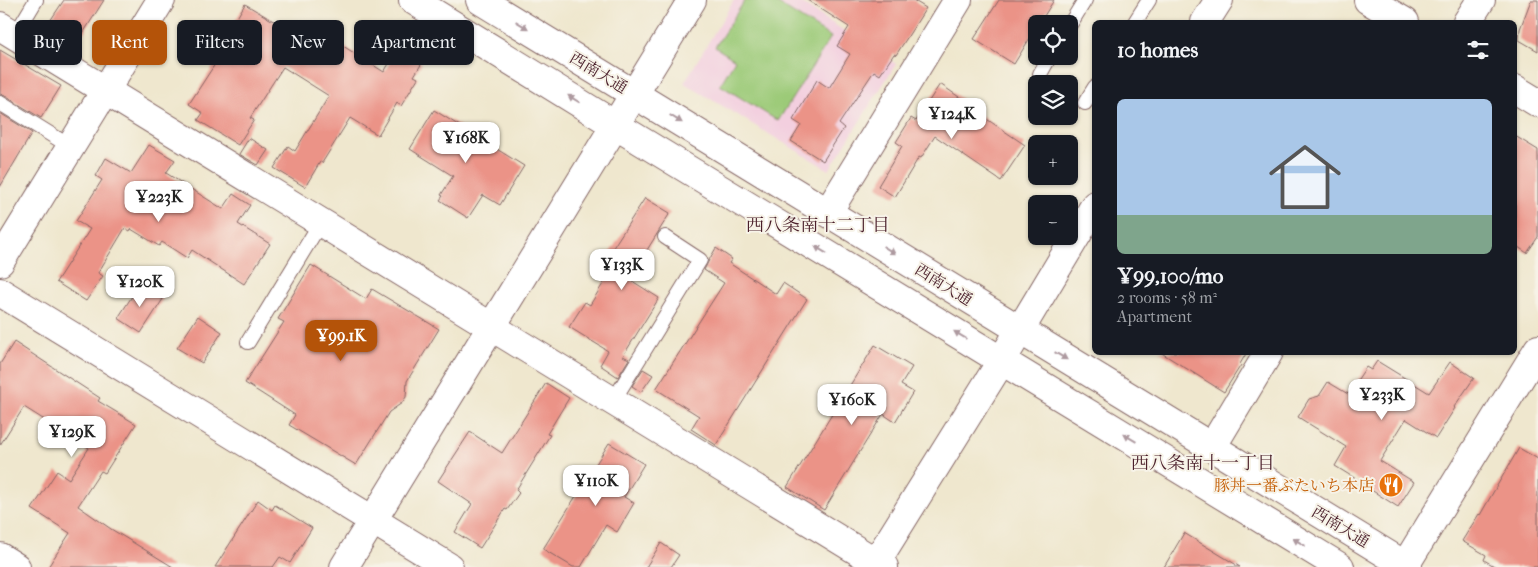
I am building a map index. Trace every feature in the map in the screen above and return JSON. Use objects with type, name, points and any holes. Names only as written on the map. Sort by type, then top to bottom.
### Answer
[{"type":"street","points":[[0,262],[161,0]]},
{"type":"street","points":[[413,0],[1340,567]]},
{"type":"street","name":"西南大通","points":[[480,0],[1406,566]]},
{"type":"street","points":[[344,567],[692,0]]},
{"type":"street","points":[[828,212],[958,0]]},
{"type":"street","points":[[1206,20],[1219,0]]},
{"type":"street","points":[[1368,0],[1402,20]]},
{"type":"street","points":[[1468,20],[1481,0]]},
{"type":"street","points":[[7,31],[878,565],[1092,210]]},
{"type":"street","points":[[1517,90],[1538,103]]},
{"type":"street","points":[[0,292],[449,567]]},
{"type":"street","points":[[1406,566],[1538,348]]},
{"type":"street","points":[[1212,448],[1267,355]]},
{"type":"street","points":[[0,557],[16,567]]},
{"type":"lane","points":[[7,31],[36,0]]},
{"type":"lane","points":[[1076,15],[1085,0]]},
{"type":"lane","points":[[1136,20],[1149,0]]},
{"type":"lane","points":[[1040,74],[1045,65]]},
{"type":"lane","points":[[1085,103],[1092,92]]},
{"type":"lane","points":[[0,103],[71,147]]},
{"type":"lane","points":[[248,342],[321,222]]},
{"type":"lane","points":[[613,401],[700,260],[665,237]]},
{"type":"shaded area","points":[[734,0],[796,0],[896,64],[829,170],[684,83]]},
{"type":"green space","points":[[745,0],[772,0],[831,37],[778,121],[720,85],[735,60],[715,47]]},
{"type":"building","points":[[64,0],[104,0],[82,35],[82,20],[51,20]]},
{"type":"building","points":[[807,0],[913,0],[926,8],[896,55],[894,54],[880,75],[874,71],[839,124],[844,128],[823,161],[791,141],[801,125],[793,120],[817,80],[829,88],[850,54],[837,46],[849,27]]},
{"type":"building","points":[[999,0],[1054,0],[1045,15],[1028,15],[1028,41],[1014,64],[974,39]]},
{"type":"building","points":[[1531,0],[1538,0],[1538,51],[1519,40],[1520,29]]},
{"type":"building","points":[[245,4],[272,20],[272,65],[344,65],[344,47],[354,53],[354,65],[373,65],[384,72],[388,65],[421,65],[414,76],[418,78],[401,106],[397,103],[378,135],[350,118],[305,187],[274,168],[288,146],[295,151],[329,96],[283,67],[250,118],[254,120],[238,145],[198,120],[203,113],[189,104],[214,65],[262,65],[262,20],[236,20]]},
{"type":"building","points":[[0,50],[15,59],[15,65],[25,65],[61,86],[41,118],[0,94]]},
{"type":"building","points":[[940,84],[962,99],[960,101],[1025,145],[1001,181],[935,136],[921,158],[919,157],[895,197],[878,186],[902,146],[896,142],[911,118],[916,121]]},
{"type":"building","points":[[434,110],[524,166],[500,205],[483,195],[468,218],[440,200],[443,196],[441,195],[453,176],[410,149]]},
{"type":"building","points":[[0,113],[32,133],[0,187]]},
{"type":"building","points":[[1517,137],[1538,150],[1538,237],[1527,253],[1517,246]]},
{"type":"building","points":[[249,138],[268,150],[258,165],[239,154]]},
{"type":"building","points":[[149,145],[175,160],[166,173],[223,209],[233,194],[250,205],[238,224],[270,244],[244,284],[192,250],[187,258],[162,242],[159,246],[131,229],[130,231],[125,228],[98,273],[103,276],[86,301],[56,282],[90,229],[76,221],[102,180],[96,176],[106,158],[131,173]]},
{"type":"building","points":[[645,198],[670,213],[629,279],[659,298],[623,356],[629,359],[618,377],[600,365],[608,351],[569,327],[585,302],[590,305],[614,266],[605,260]]},
{"type":"building","points":[[716,248],[732,259],[729,263],[776,294],[783,283],[807,299],[716,445],[691,429],[699,416],[656,389],[724,283],[704,270]]},
{"type":"building","points":[[311,265],[366,299],[372,289],[439,329],[407,381],[406,397],[402,403],[389,412],[356,465],[289,425],[295,415],[245,383],[284,322],[278,319]]},
{"type":"building","points":[[140,284],[163,299],[141,333],[118,318]]},
{"type":"building","points":[[198,316],[222,332],[202,363],[177,348]]},
{"type":"building","points":[[14,342],[100,398],[98,401],[136,424],[105,473],[101,471],[78,506],[111,529],[173,567],[48,567],[70,533],[32,509],[57,471],[69,479],[89,448],[24,407],[0,445],[0,364]]},
{"type":"building","points":[[875,345],[912,367],[901,385],[913,392],[895,422],[883,414],[824,510],[787,487]]},
{"type":"building","points":[[1165,355],[1245,355],[1224,392]]},
{"type":"building","points":[[1377,361],[1429,393],[1450,362],[1474,378],[1436,438],[1406,419],[1380,461],[1414,482],[1398,507],[1335,466],[1346,447],[1298,417],[1309,399],[1319,396],[1328,382],[1348,394],[1366,367],[1371,370]]},
{"type":"building","points":[[643,369],[653,375],[641,392],[632,386]]},
{"type":"building","points":[[546,383],[569,398],[547,434],[550,435],[516,490],[519,493],[507,510],[505,509],[480,548],[455,532],[472,504],[438,481],[470,432],[502,453]]},
{"type":"building","points":[[609,443],[644,464],[624,497],[634,503],[617,532],[606,525],[581,567],[573,567],[543,549]]},
{"type":"building","points":[[1519,448],[1538,459],[1538,567],[1496,567],[1484,560],[1486,555],[1462,541],[1480,515]]},
{"type":"building","points":[[258,500],[272,510],[275,505],[312,528],[290,563],[280,557],[273,567],[215,567]]},
{"type":"building","points":[[1184,533],[1240,567],[1164,567]]},
{"type":"building","points":[[661,543],[679,555],[671,567],[646,567]]},
{"type":"place","name":"豚丼一番ぶたいち本店","points":[[1391,485]]},
{"type":"district","name":"西八条南十二丁目","points":[[818,225]]},
{"type":"district","name":"西八条南十一丁目","points":[[1203,463]]}]
